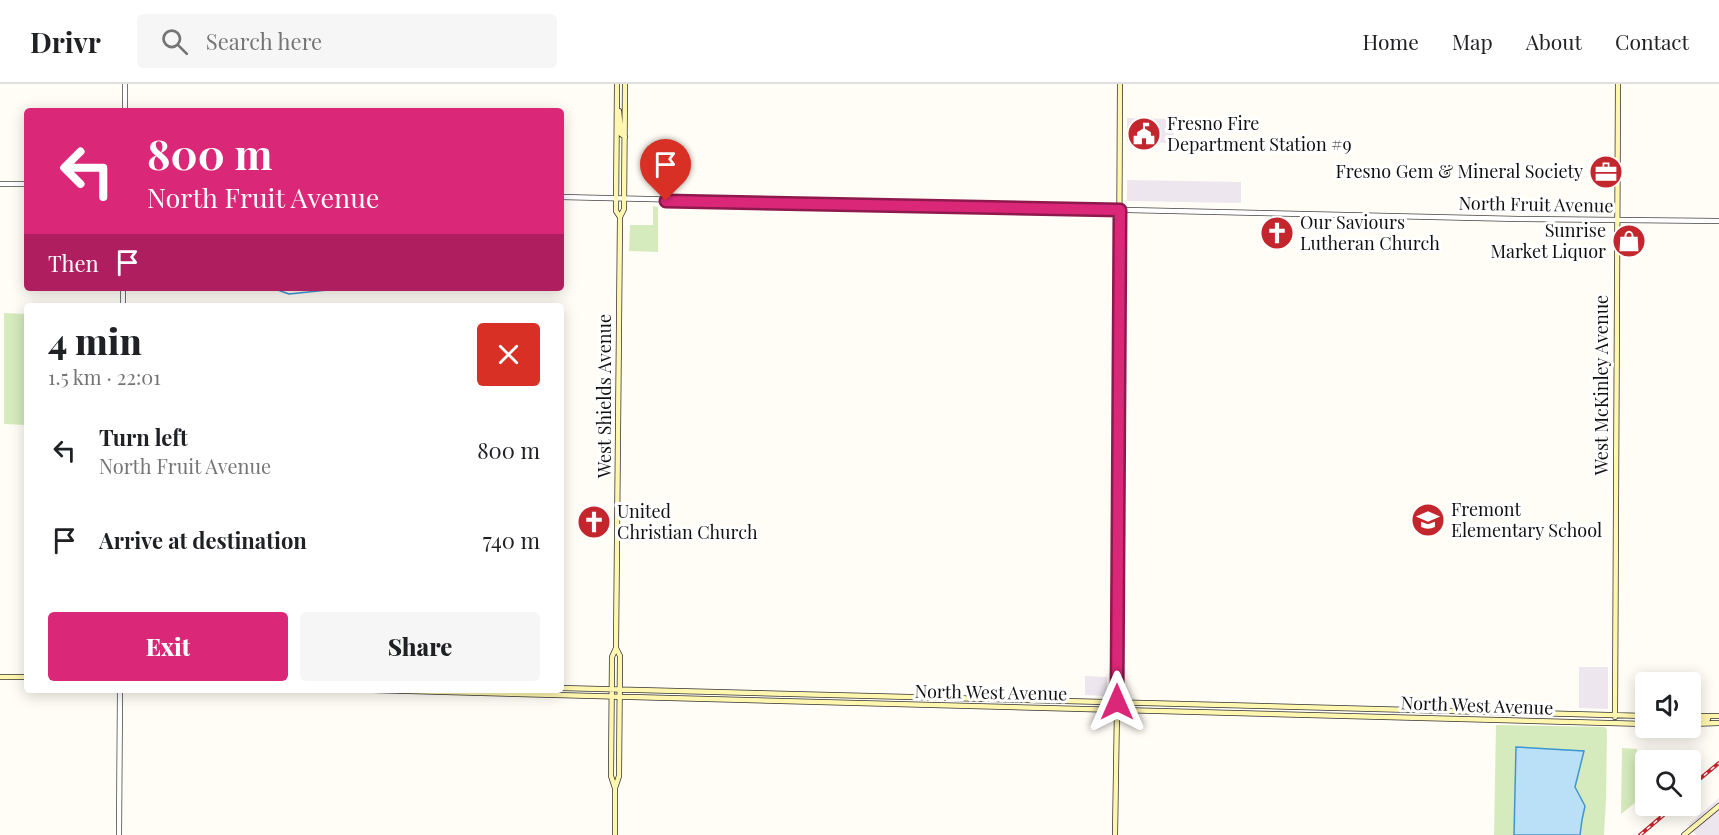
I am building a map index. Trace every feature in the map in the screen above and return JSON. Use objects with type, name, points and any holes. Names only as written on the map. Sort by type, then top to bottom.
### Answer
[{"type":"main road","name":"West Shields Avenue","points":[[617,84],[616,211],[620,217]]},
{"type":"main road","name":"West Shields Avenue","points":[[615,835],[615,788],[611,776],[612,657],[616,648],[620,217],[624,199],[625,84]]},
{"type":"main road","points":[[1115,835],[1120,84]]},
{"type":"main road","name":"West McKinley Avenue","points":[[1614,723],[1618,84]]},
{"type":"main road","points":[[617,106],[620,114],[621,134],[625,137]]},
{"type":"main road","name":"West Shields Avenue","points":[[615,788],[619,776],[620,656],[616,648]]},
{"type":"main road","points":[[0,676],[24,677]]},
{"type":"main road","name":"North West Avenue","points":[[564,688],[1635,716]]},
{"type":"main road","name":"North West Avenue","points":[[475,693],[1635,724]]},
{"type":"main road","points":[[1701,719],[1716,716]]},
{"type":"main road","points":[[1701,724],[1719,723]]},
{"type":"main road","points":[[1684,835],[1719,806]]},
{"type":"street","points":[[125,84],[125,108]]},
{"type":"street","points":[[0,184],[24,184]]},
{"type":"street","name":"North Fruit Avenue","points":[[564,197],[1719,221]]},
{"type":"street","points":[[119,835],[121,693]]},
{"type":"shaded area","points":[[1127,118],[1174,119],[1174,143],[1127,142]]},
{"type":"shaded area","points":[[1127,180],[1241,182],[1241,203],[1127,201]]},
{"type":"shaded area","points":[[1579,667],[1608,667],[1608,709],[1579,708]]},
{"type":"shaded area","points":[[1085,676],[1107,677],[1107,693],[1104,696],[1085,695]]},
{"type":"shaded area","points":[[1719,798],[1719,835],[1696,835],[1688,825]]},
{"type":"green space","points":[[653,206],[658,207],[658,252],[629,251],[630,225],[653,225]]},
{"type":"green space","points":[[4,313],[24,314],[24,425],[4,424]]},
{"type":"green space","points":[[1496,725],[1605,727],[1607,730],[1604,835],[1494,835]]},
{"type":"green space","points":[[1622,748],[1637,749],[1635,750],[1635,803],[1621,814]]},
{"type":"water","points":[[1516,747],[1584,751],[1575,787],[1585,806],[1580,835],[1514,835]]},
{"type":"waterway","points":[[280,291],[289,294],[318,291]]},
{"type":"railway","points":[[1701,778],[1719,763]]},
{"type":"railway","points":[[1640,835],[1662,816]]},
{"type":"place","name":"Fresno Fire Department Station #9","points":[[1144,134]]},
{"type":"place","name":"Fresno Gem & Mineral Society","points":[[1606,172]]},
{"type":"place","name":"Our Saviours Lutheran Church","points":[[1277,233]]},
{"type":"place","name":"Sunrise Market Liquor","points":[[1629,241]]},
{"type":"place","name":"Fremont Elementary School","points":[[1428,520]]},
{"type":"place","name":"United Christian Church","points":[[594,522]]},
{"type":"route","points":[[666,201],[1120,210],[1117,702]]}]
